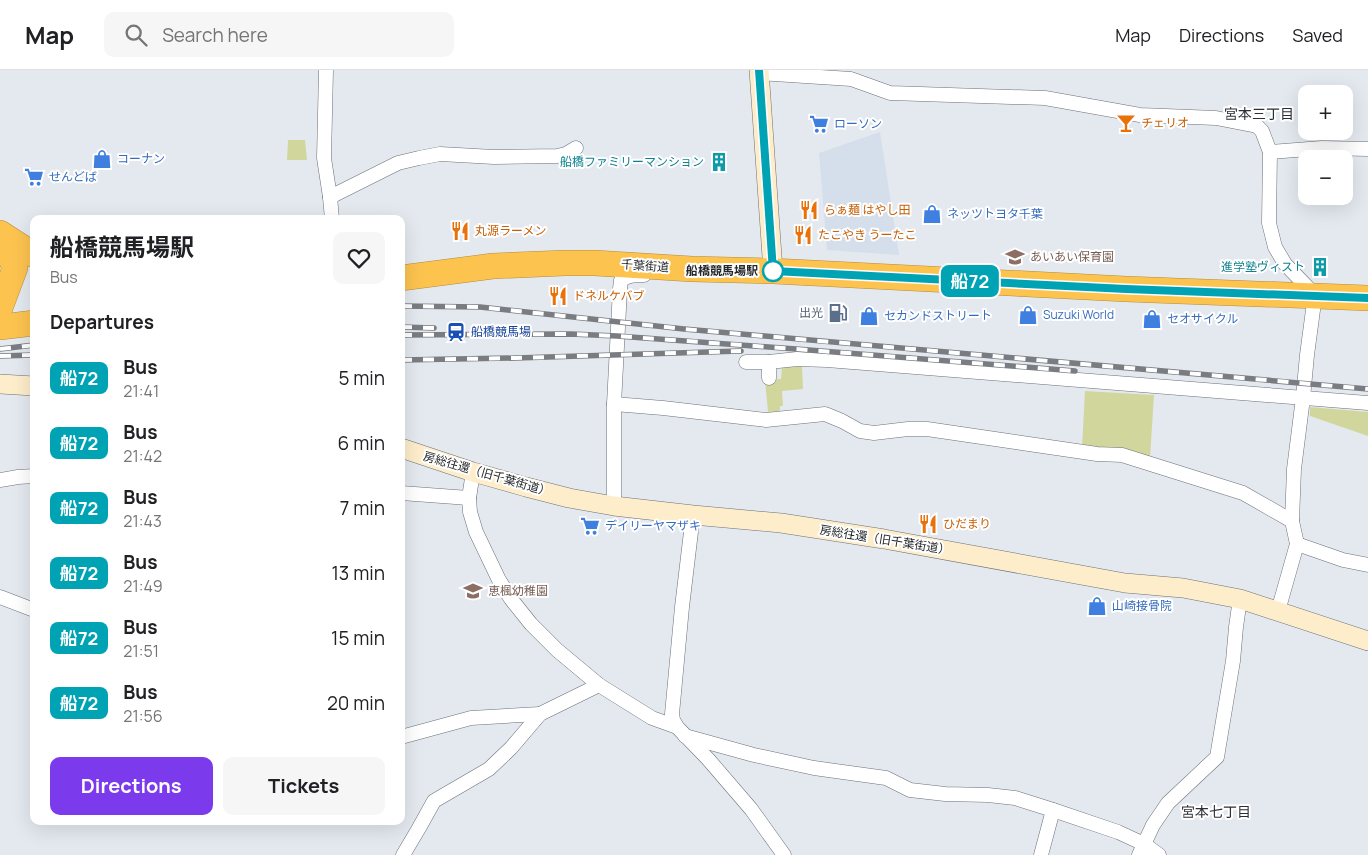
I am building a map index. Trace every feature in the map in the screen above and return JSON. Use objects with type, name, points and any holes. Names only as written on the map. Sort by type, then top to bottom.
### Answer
[{"type":"highway","points":[[0,234],[30,253]]},
{"type":"highway","points":[[0,234],[15,268],[0,308]]},
{"type":"highway","name":"千葉街道","points":[[405,277],[493,266],[594,263],[1126,289],[1368,298]]},
{"type":"highway","points":[[0,327],[30,323]]},
{"type":"street","points":[[326,70],[324,158],[332,215]]},
{"type":"street","points":[[773,271],[759,72],[851,80],[890,92],[1045,98],[1140,115],[1216,118],[1257,126],[1262,132],[1270,152],[1269,223],[1275,247],[1285,264],[1315,295],[1294,469],[1292,521],[1297,544],[1278,611]]},
{"type":"street","points":[[330,197],[398,163],[419,158],[440,154],[494,157],[557,156],[566,154],[576,148]]},
{"type":"street","points":[[1270,152],[1322,148],[1368,149]]},
{"type":"street","points":[[614,506],[614,404],[621,280],[632,275],[683,277],[692,269]]},
{"type":"street","points":[[746,362],[798,359],[826,360],[1368,403]]},
{"type":"street","points":[[769,362],[769,378]]},
{"type":"street","points":[[0,384],[30,386]]},
{"type":"street","points":[[614,404],[766,420],[826,414],[842,420],[860,431],[874,433],[928,429],[1097,454],[1122,454],[1243,493],[1292,521]]},
{"type":"street","name":"房総往還（旧千葉街道）","points":[[405,449],[473,472],[569,498],[614,506],[781,523],[893,540],[1125,583],[1183,588],[1240,598],[1368,641]]},
{"type":"street","points":[[473,472],[469,498],[470,512],[476,532],[511,599],[531,624],[557,650],[599,685],[652,718],[681,731],[754,755],[806,766],[886,778],[910,790],[1015,798],[1118,832],[1141,850],[1159,855]]},
{"type":"street","points":[[0,480],[18,476],[30,476]]},
{"type":"street","points":[[405,493],[469,498]]},
{"type":"street","points":[[694,515],[682,607],[673,720],[751,809],[784,855]]},
{"type":"street","points":[[1297,544],[1343,560],[1368,566]]},
{"type":"street","points":[[0,597],[30,608]]},
{"type":"street","points":[[1141,850],[1153,825],[1168,803],[1217,758],[1233,661],[1240,598]]},
{"type":"street","points":[[405,736],[471,718],[540,714],[599,685]]},
{"type":"street","points":[[402,855],[434,801],[488,770],[511,748],[540,714]]},
{"type":"street","points":[[1041,855],[1053,810]]},
{"type":"shaded area","points":[[880,132],[899,255],[827,250],[819,153]]},
{"type":"green space","points":[[288,140],[305,140],[307,160],[287,160]]},
{"type":"green space","points":[[802,366],[803,389],[782,391],[783,406],[780,406],[780,411],[768,412],[765,380],[781,379],[782,367]]},
{"type":"green space","points":[[1085,391],[1154,395],[1150,458],[1082,447]]},
{"type":"green space","points":[[1310,407],[1368,412],[1368,436],[1310,416]]},
{"type":"railway","points":[[405,306],[480,307],[684,329],[1368,389]]},
{"type":"railway","points":[[405,327],[434,328]]},
{"type":"railway","points":[[405,335],[571,334],[617,336],[1075,371]]},
{"type":"railway","points":[[0,349],[30,345]]},
{"type":"railway","points":[[405,360],[741,351]]},
{"type":"railway","points":[[0,356],[30,355]]},
{"type":"bus line","name":"船72","points":[[759,70],[773,271],[1126,289],[1368,298]]},
{"type":"place","name":"チェリオ","points":[[1126,123]]},
{"type":"place","name":"ローソン","points":[[819,124]]},
{"type":"place","name":"コーナン","points":[[102,159]]},
{"type":"place","name":"船橋ファミリーマンション","points":[[719,162]]},
{"type":"place","name":"せんどば","points":[[34,177]]},
{"type":"place","name":"らぁ麺 はやし田","points":[[809,210]]},
{"type":"place","name":"ネッツトヨタ千葉","points":[[932,214]]},
{"type":"place","name":"丸源ラーメン","points":[[460,231]]},
{"type":"place","name":"たこやき うーたこ","points":[[803,235]]},
{"type":"place","name":"あいあい保育園","points":[[1015,257]]},
{"type":"place","name":"進学塾ヴィスト","points":[[1320,267]]},
{"type":"place","name":"船橋競馬場駅","points":[[773,271]]},
{"type":"place","name":"ドネルケバブ","points":[[558,296]]},
{"type":"place","name":"出光","points":[[838,313]]},
{"type":"place","name":"Suzuki World","points":[[1028,315]]},
{"type":"place","name":"セカンドストリート","points":[[869,316]]},
{"type":"place","name":"セオサイクル","points":[[1152,319]]},
{"type":"place","name":"船橋競馬場","points":[[456,332]]},
{"type":"place","name":"ひだまり","points":[[928,524]]},
{"type":"place","name":"デイリーヤマザキ","points":[[590,526]]},
{"type":"place","name":"恵楓幼稚園","points":[[473,591]]},
{"type":"place","name":"山崎接骨院","points":[[1097,606]]},
{"type":"district","name":"宮本三丁目","points":[[1259,114]]},
{"type":"district","name":"宮本七丁目","points":[[1216,812]]}]
